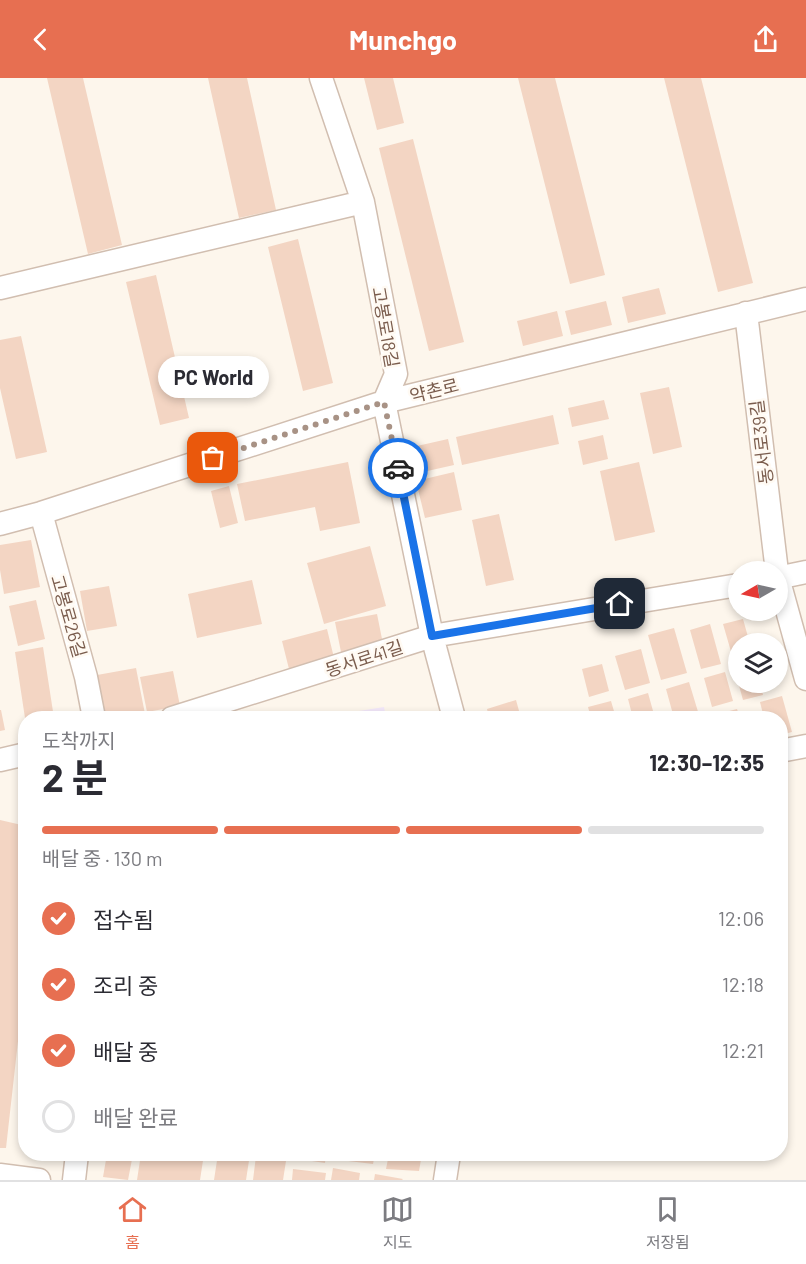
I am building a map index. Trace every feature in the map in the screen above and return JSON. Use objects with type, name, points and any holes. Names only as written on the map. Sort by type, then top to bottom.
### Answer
[{"type":"street","name":"고봉로18길","points":[[321,78],[363,202],[396,374],[384,402]]},
{"type":"street","points":[[0,288],[363,202]]},
{"type":"street","name":"약촌로","points":[[0,524],[41,513],[384,402],[806,299]]},
{"type":"street","name":"동서로39길","points":[[746,313],[775,561]]},
{"type":"street","points":[[384,402],[432,636],[452,711]]},
{"type":"street","name":"고봉로26길","points":[[41,513],[86,677],[93,711]]},
{"type":"street","points":[[788,574],[806,572]]},
{"type":"street","name":"동서로41길","points":[[194,711],[432,636],[728,587]]},
{"type":"street","name":"동서로39길","points":[[788,614],[806,679]]},
{"type":"street","points":[[788,749],[806,746]]},
{"type":"street","points":[[0,760],[18,755]]},
{"type":"street","points":[[74,1180],[76,1161]]},
{"type":"street","points":[[445,1180],[448,1161]]},
{"type":"street","points":[[0,1175],[39,1180]]},
{"type":"shaded area","points":[[384,707],[385,711],[359,711]]},
{"type":"building","points":[[47,78],[83,78],[122,245],[88,254]]},
{"type":"building","points":[[208,78],[247,78],[276,210],[239,218]]},
{"type":"building","points":[[364,78],[393,78],[404,123],[377,130]]},
{"type":"building","points":[[518,78],[555,78],[605,275],[570,284]]},
{"type":"building","points":[[664,78],[701,78],[753,283],[718,292]]},
{"type":"building","points":[[413,139],[464,342],[429,351],[379,148]]},
{"type":"building","points":[[298,239],[333,383],[303,391],[268,247]]},
{"type":"building","points":[[156,275],[189,418],[160,425],[126,282]]},
{"type":"building","points":[[659,288],[666,314],[628,323],[622,297]]},
{"type":"building","points":[[606,301],[612,325],[571,335],[565,311]]},
{"type":"building","points":[[557,311],[563,336],[523,346],[517,321]]},
{"type":"building","points":[[21,336],[47,452],[16,459],[0,388],[0,340]]},
{"type":"building","points":[[669,387],[682,447],[653,454],[640,393]]},
{"type":"building","points":[[604,400],[609,419],[572,427],[568,408]]},
{"type":"building","points":[[553,415],[559,444],[462,465],[456,437]]},
{"type":"building","points":[[603,435],[608,459],[583,465],[578,441]]},
{"type":"building","points":[[448,439],[454,465],[423,472],[417,446]]},
{"type":"building","points":[[348,462],[360,523],[320,531],[315,507],[245,521],[237,484]]},
{"type":"building","points":[[639,462],[655,532],[615,541],[600,471]]},
{"type":"building","points":[[454,472],[462,510],[425,518],[416,481]]},
{"type":"building","points":[[229,486],[238,523],[220,528],[211,491]]},
{"type":"building","points":[[499,514],[514,580],[486,586],[472,520]]},
{"type":"building","points":[[31,540],[40,587],[4,594],[0,570],[0,545]]},
{"type":"building","points":[[370,546],[386,606],[324,624],[307,563]]},
{"type":"building","points":[[252,580],[262,624],[197,638],[188,594]]},
{"type":"building","points":[[109,586],[117,626],[87,631],[80,591]]},
{"type":"building","points":[[36,600],[45,639],[18,646],[9,606]]},
{"type":"building","points":[[377,614],[386,659],[344,667],[335,622]]},
{"type":"building","points":[[744,621],[747,633],[728,633],[728,641],[723,624]]},
{"type":"building","points":[[710,624],[721,664],[701,669],[690,630]]},
{"type":"building","points":[[674,628],[687,673],[661,680],[648,635]]},
{"type":"building","points":[[327,629],[335,662],[290,673],[282,641]]},
{"type":"building","points":[[43,647],[53,711],[24,711],[15,652]]},
{"type":"building","points":[[641,649],[650,683],[625,690],[615,656]]},
{"type":"building","points":[[602,664],[609,691],[589,697],[582,669]]},
{"type":"building","points":[[136,668],[144,711],[93,711],[86,677]]},
{"type":"building","points":[[173,671],[180,706],[147,711],[140,677]]},
{"type":"building","points":[[725,672],[728,693],[731,693],[733,701],[712,707],[704,678]]},
{"type":"building","points":[[689,682],[698,711],[672,711],[666,689]]},
{"type":"building","points":[[648,693],[653,711],[631,711],[628,699]]},
{"type":"building","points":[[741,693],[763,693],[763,695],[743,700]]},
{"type":"building","points":[[782,696],[786,711],[762,711],[760,702]]},
{"type":"building","points":[[516,700],[519,711],[487,711],[487,709]]},
{"type":"building","points":[[611,701],[614,711],[589,711],[588,707]]},
{"type":"building","points":[[0,710],[5,730],[0,731]]},
{"type":"building","points":[[788,718],[792,732],[788,733]]},
{"type":"building","points":[[0,820],[18,824],[18,1041],[6,1148],[0,1148]]},
{"type":"building","points":[[106,1161],[132,1161],[128,1180],[103,1177]]},
{"type":"building","points":[[140,1161],[203,1161],[200,1180],[137,1180]]},
{"type":"building","points":[[217,1161],[249,1161],[246,1180],[214,1180]]},
{"type":"building","points":[[255,1161],[286,1161],[283,1180],[253,1180]]},
{"type":"building","points":[[348,1161],[374,1161],[373,1164]]},
{"type":"building","points":[[388,1161],[421,1161],[419,1171],[386,1169]]},
{"type":"building","points":[[333,1168],[360,1173],[359,1180],[331,1180]]},
{"type":"building","points":[[293,1169],[326,1173],[325,1180],[292,1180]]},
{"type":"building","points":[[375,1174],[403,1179],[374,1180]]},
{"type":"way so far","points":[[213,458],[384,402],[398,468]]},
{"type":"place","name":"PC World","points":[[213,458]]},
{"type":"route","points":[[398,468],[432,636],[620,604]]}]
